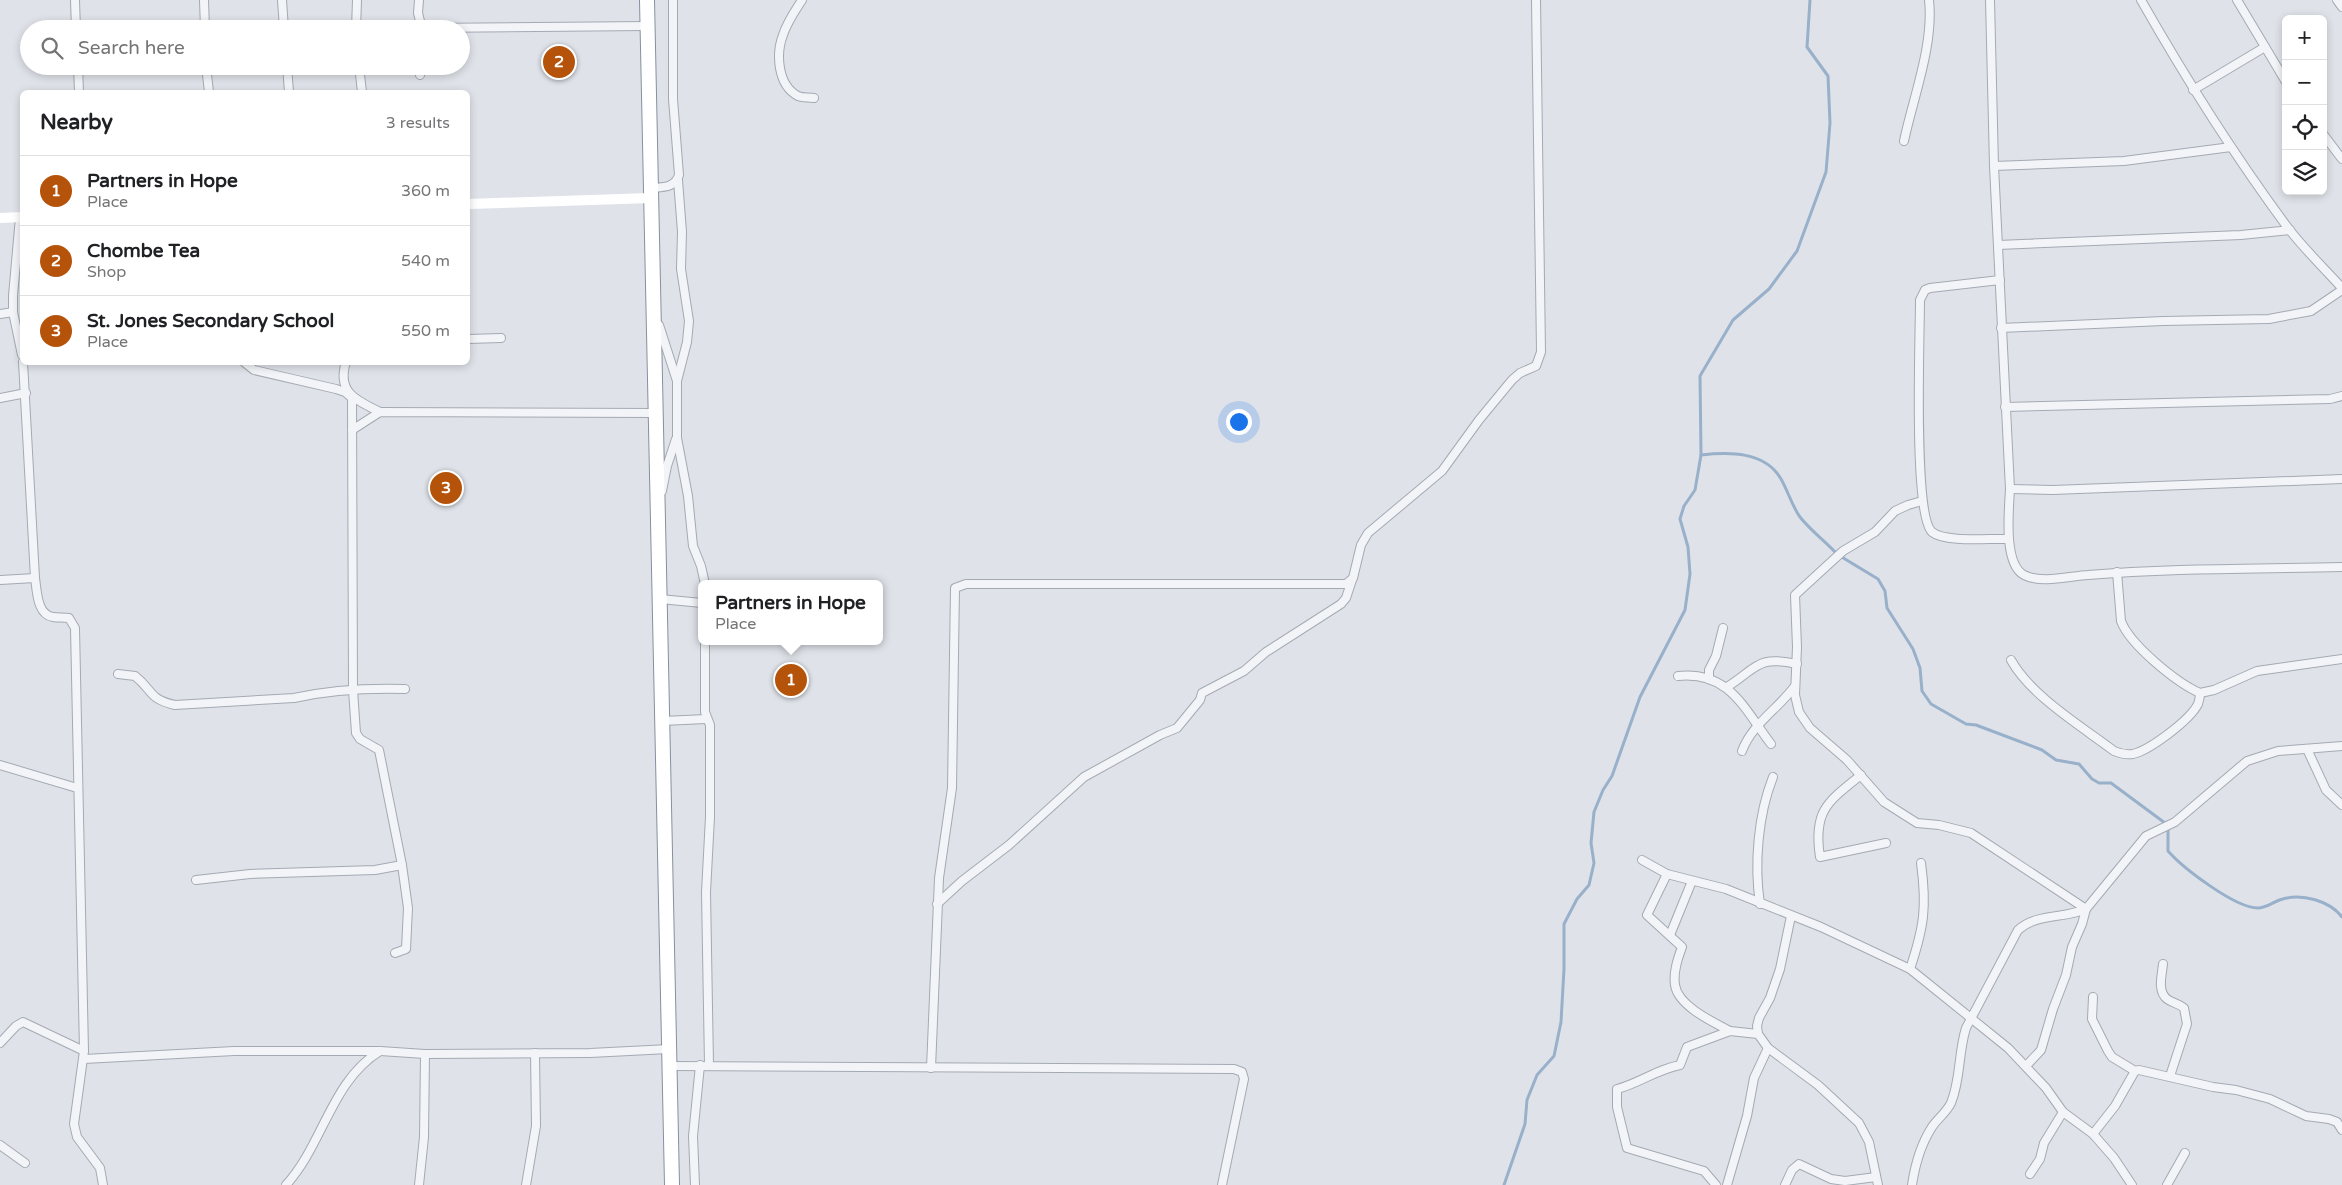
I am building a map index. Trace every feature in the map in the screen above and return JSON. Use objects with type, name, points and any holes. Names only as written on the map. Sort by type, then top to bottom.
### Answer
[{"type":"highway","points":[[647,0],[672,1185]]},
{"type":"street","points":[[76,0],[76,20]]},
{"type":"street","points":[[204,0],[205,20]]},
{"type":"street","points":[[282,0],[283,20]]},
{"type":"street","points":[[356,20],[357,0]]},
{"type":"street","points":[[419,0],[418,13],[420,20]]},
{"type":"street","points":[[673,0],[673,99],[679,168],[682,269],[689,321],[687,342],[677,381],[677,438],[688,496],[693,546],[701,566],[703,580]]},
{"type":"street","points":[[802,0],[783,33],[778,52],[784,81],[798,96],[814,98]]},
{"type":"street","points":[[937,904],[969,875],[1008,845],[1084,777],[1160,735],[1177,728],[1200,700],[1202,693],[1244,672],[1266,652],[1341,604],[1346,598],[1361,545],[1368,533],[1442,471],[1478,420],[1512,380],[1520,373],[1536,366],[1541,352],[1536,0]]},
{"type":"street","points":[[1904,141],[1922,76],[1930,13],[1929,0]]},
{"type":"street","points":[[1990,0],[1994,166],[2010,489],[2008,539],[2018,570],[2032,578],[2117,572],[2342,567]]},
{"type":"street","points":[[2001,328],[2269,319],[2311,311],[2342,289],[2290,230],[2231,147],[2193,90],[2141,0]]},
{"type":"street","points":[[2237,0],[2282,75]]},
{"type":"street","points":[[2337,0],[2342,7]]},
{"type":"street","points":[[470,28],[648,26]]},
{"type":"street","points":[[2193,90],[2265,47]]},
{"type":"street","points":[[78,75],[79,90]]},
{"type":"street","points":[[207,75],[209,90]]},
{"type":"street","points":[[288,75],[289,90]]},
{"type":"street","points":[[360,75],[362,90]]},
{"type":"street","points":[[2327,139],[2342,159]]},
{"type":"street","points":[[1994,166],[2124,161],[2231,147]]},
{"type":"street","points":[[470,204],[651,193],[670,187],[678,180]]},
{"type":"street","points":[[0,218],[20,217]]},
{"type":"street","points":[[20,227],[13,296],[13,312],[20,345]]},
{"type":"street","points":[[1998,245],[2240,235],[2290,230]]},
{"type":"street","points":[[2000,280],[1930,288],[1922,295],[1919,419],[1922,502],[1926,522],[1934,534],[1954,538],[2008,539]]},
{"type":"street","points":[[654,301],[663,341],[677,381]]},
{"type":"street","points":[[0,314],[13,312]]},
{"type":"street","points":[[470,339],[501,338]]},
{"type":"street","points":[[23,365],[35,578],[43,612],[55,618],[69,618],[75,628],[84,1055],[75,1128],[77,1138],[100,1168],[103,1185]]},
{"type":"street","points":[[248,365],[254,370],[345,392],[352,398],[380,412],[657,413]]},
{"type":"street","points":[[345,365],[344,382],[352,398],[356,733],[360,739],[379,750],[402,865],[408,908],[406,949],[395,953]]},
{"type":"street","points":[[0,398],[26,393]]},
{"type":"street","points":[[2005,407],[2330,399],[2342,396]]},
{"type":"street","points":[[352,430],[380,412]]},
{"type":"street","points":[[659,510],[667,466],[677,438]]},
{"type":"street","points":[[2010,489],[2053,490],[2342,479]]},
{"type":"street","points":[[1922,502],[1908,505],[1895,512],[1883,526],[1843,551],[1798,590],[1794,601],[1797,664],[1796,704],[1804,720],[1861,775],[1884,802],[1916,823],[1971,833],[2086,908]]},
{"type":"street","points":[[2117,572],[2121,621],[2124,628],[2144,650],[2174,677],[2200,693],[2214,690],[2257,670],[2342,659]]},
{"type":"street","points":[[0,580],[35,578]]},
{"type":"street","points":[[931,1068],[937,904],[952,788],[955,588],[959,585],[976,584],[1346,584],[1353,578]]},
{"type":"street","points":[[660,599],[698,603]]},
{"type":"street","points":[[1709,679],[1709,670],[1716,656],[1723,628]]},
{"type":"street","points":[[705,645],[706,719],[710,724],[710,817],[706,892],[709,1065]]},
{"type":"street","points":[[1727,687],[1760,663],[1770,660],[1797,664]]},
{"type":"street","points":[[2011,660],[2020,675],[2034,690],[2114,751],[2122,754],[2142,751],[2182,723],[2197,705],[2200,693]]},
{"type":"street","points":[[118,674],[135,676],[150,695],[161,702],[175,705],[294,698],[310,694],[354,690],[405,689]]},
{"type":"street","points":[[1678,676],[1690,675],[1709,679],[1727,687],[1736,695],[1771,744]]},
{"type":"street","points":[[1742,752],[1757,726],[1785,700],[1796,686]]},
{"type":"street","points":[[663,721],[706,719]]},
{"type":"street","points":[[1912,1185],[1921,1150],[1933,1125],[1944,1115],[1952,1098],[1959,1076],[1962,1040],[2018,930],[2026,923],[2036,919],[2078,912],[2086,908],[2146,836],[2175,822],[2236,769],[2259,756],[2278,751],[2342,746]]},
{"type":"street","points":[[2307,749],[2326,790],[2342,805]]},
{"type":"street","points":[[0,765],[77,788]]},
{"type":"street","points":[[1861,775],[1834,796],[1825,808],[1819,822],[1817,837],[1820,857],[1886,843]]},
{"type":"street","points":[[1760,904],[1759,863],[1763,810],[1773,777]]},
{"type":"street","points":[[1642,860],[1667,874],[1726,889],[1854,941],[1910,969],[2002,1042],[2046,1088],[2063,1112],[2093,1134],[2114,1158],[2132,1185]]},
{"type":"street","points":[[1910,969],[1922,934],[1926,895],[1921,863]]},
{"type":"street","points":[[196,880],[250,874],[375,870],[402,865]]},
{"type":"street","points":[[1667,874],[1647,915],[1682,947],[1676,966],[1675,985],[1680,997],[1701,1016],[1730,1031],[1758,1034]]},
{"type":"street","points":[[1670,935],[1692,881]]},
{"type":"street","points":[[2026,1066],[2041,1050],[2066,975],[2072,947],[2082,924],[2086,908]]},
{"type":"street","points":[[1786,1185],[1792,1170],[1799,1164],[1832,1179],[1877,1181],[1869,1142],[1859,1124],[1818,1085],[1768,1048],[1758,1034],[1759,1018],[1770,998],[1780,969],[1791,916]]},
{"type":"street","points":[[2163,964],[2162,994],[2168,1000],[2177,1002],[2184,1008],[2187,1024],[2170,1076]]},
{"type":"street","points":[[2093,997],[2092,1020],[2108,1051],[2112,1057],[2135,1071],[2139,1070],[2170,1076],[2270,1099],[2306,1116],[2337,1122],[2342,1130]]},
{"type":"street","points":[[0,1043],[16,1026],[24,1022],[36,1026],[84,1055],[234,1051],[535,1054],[669,1048]]},
{"type":"street","points":[[1716,1185],[1704,1171],[1627,1148],[1617,1107],[1617,1088],[1634,1085],[1653,1073],[1680,1065],[1687,1047],[1730,1031]]},
{"type":"street","points":[[1728,1185],[1747,1116],[1754,1078],[1768,1048]]},
{"type":"street","points":[[286,1185],[302,1166],[348,1080],[370,1057],[380,1051]]},
{"type":"street","points":[[419,1185],[424,1137],[425,1054]]},
{"type":"street","points":[[526,1185],[536,1126],[535,1054]]},
{"type":"street","points":[[695,1185],[693,1136],[700,1065]]},
{"type":"street","points":[[670,1066],[1234,1069],[1242,1072],[1244,1079],[1222,1185]]},
{"type":"street","points":[[2093,1134],[2115,1106],[2135,1071]]},
{"type":"street","points":[[2030,1174],[2040,1159],[2044,1143],[2063,1112]]},
{"type":"street","points":[[0,1145],[25,1163]]},
{"type":"street","points":[[2168,1185],[2185,1153]]},
{"type":"waterway","points":[[1504,1185],[1525,1124],[1527,1100],[1537,1075],[1554,1056],[1561,1022],[1564,924],[1577,899],[1589,885],[1594,863],[1591,843],[1594,812],[1603,790],[1612,776],[1640,697],[1685,610],[1690,574],[1688,547],[1680,519],[1684,506],[1695,490],[1701,455],[1700,376],[1733,320],[1769,289],[1797,251],[1826,172],[1830,123],[1828,76],[1807,47],[1810,0]]},
{"type":"waterway","points":[[1701,455],[1746,455],[1766,463],[1781,479],[1800,517],[1836,553]]},
{"type":"waterway","points":[[1840,556],[1878,579],[1885,591],[1887,608],[1913,649],[1920,668],[1922,691],[1931,704],[1966,724],[1976,725],[2042,750],[2056,760],[2079,764],[2092,779],[2099,783],[2111,783],[2165,823]]},
{"type":"waterway","points":[[2168,829],[2168,851],[2197,877],[2236,901],[2258,908],[2290,897],[2307,898],[2323,903],[2337,911],[2342,917]]},
{"type":"place","name":"Chombe Tea","points":[[559,62]]},
{"type":"place","name":"St. Jones Secondary School","points":[[446,488]]},
{"type":"place","name":"Partners in Hope","points":[[791,680]]}]
